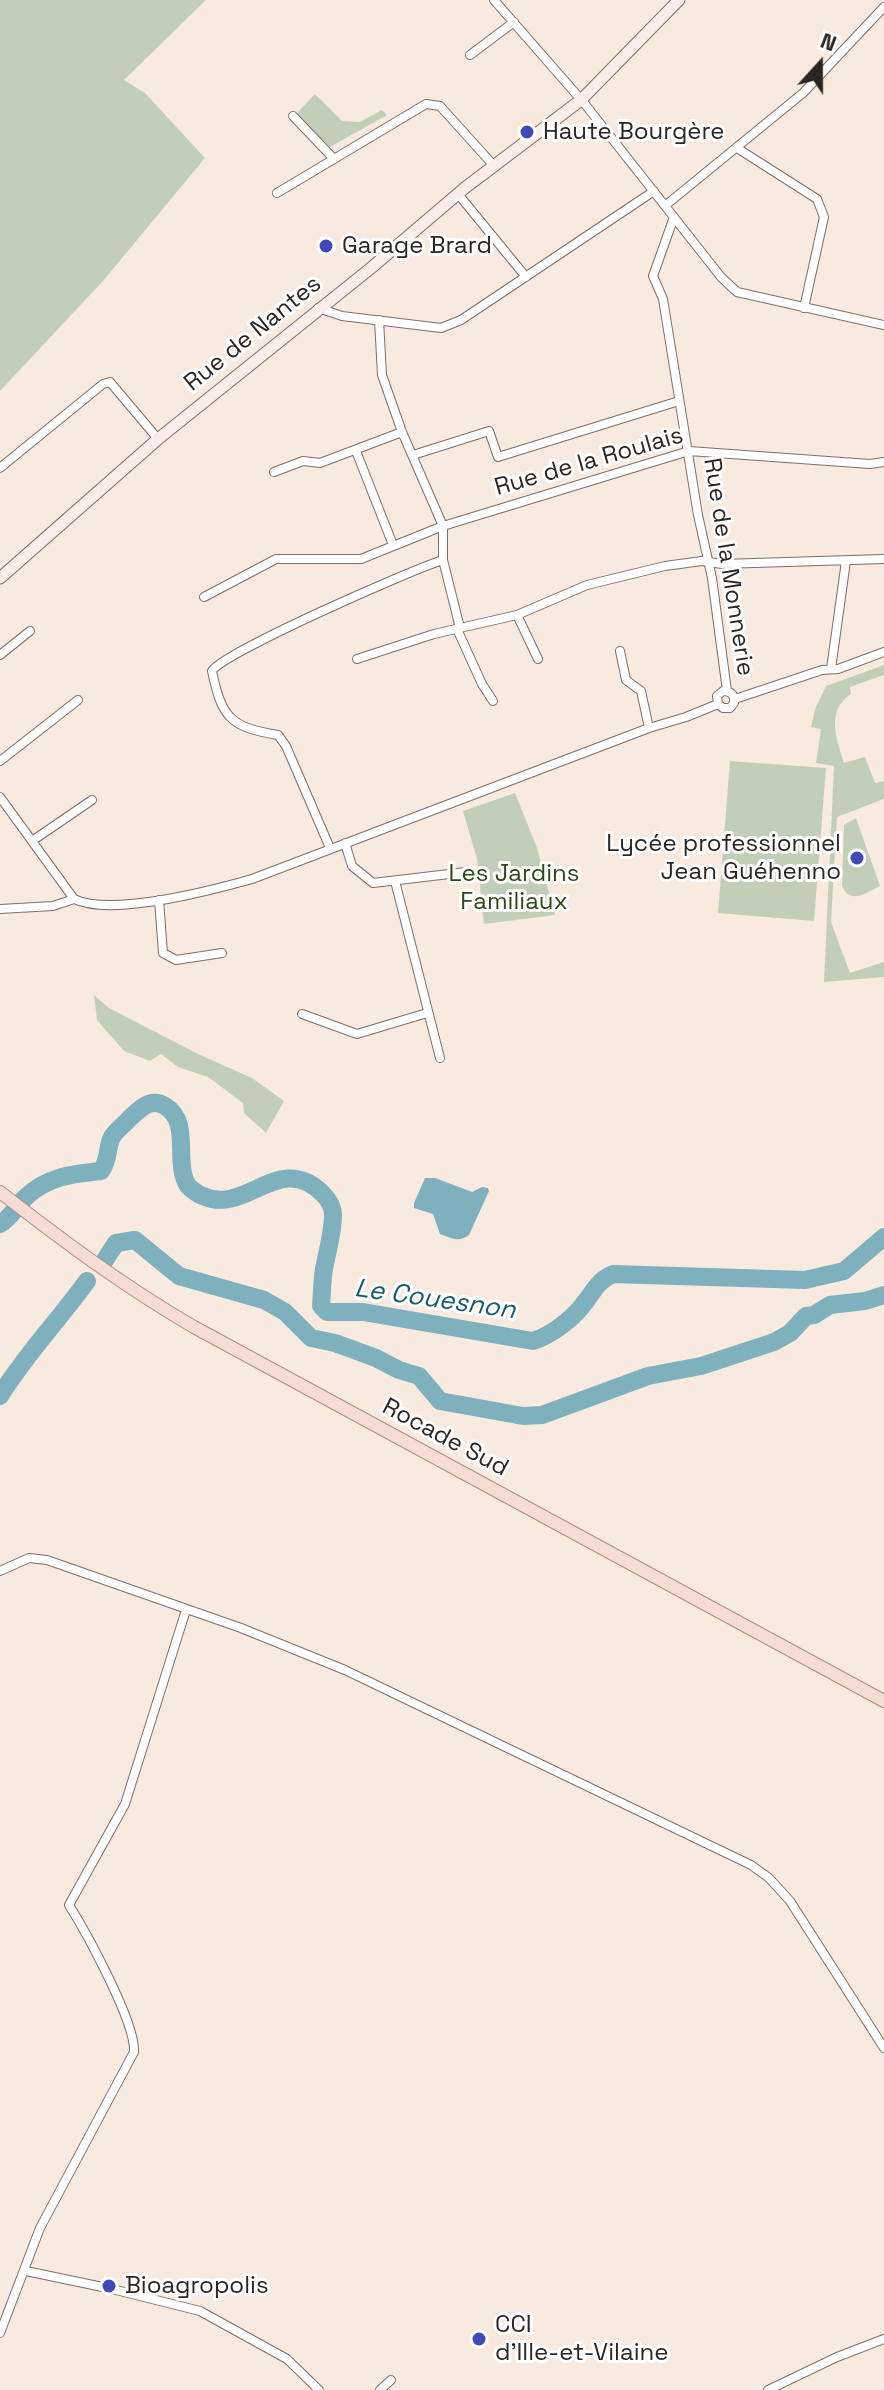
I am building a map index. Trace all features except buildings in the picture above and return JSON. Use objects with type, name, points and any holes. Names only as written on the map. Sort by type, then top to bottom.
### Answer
[{"type":"main road","name":"Rue de Nantes","points":[[0,578],[158,439],[458,194],[581,100],[679,0]]},
{"type":"main road","name":"Rocade Sud","points":[[4,1195],[125,1286],[194,1327],[884,1701]]},
{"type":"street","points":[[494,0],[581,100],[721,277],[737,292],[884,325]]},
{"type":"street","points":[[666,205],[803,93],[884,6],[879,0]]},
{"type":"street","points":[[470,55],[514,22]]},
{"type":"street","points":[[277,193],[426,104],[440,106],[495,167]]},
{"type":"street","points":[[293,116],[334,159]]},
{"type":"street","points":[[737,148],[817,199],[824,217],[804,308]]},
{"type":"street","points":[[318,308],[342,316],[441,328],[461,320],[654,191]]},
{"type":"street","points":[[458,194],[526,277]]},
{"type":"street","name":"Rue de la Monnerie","points":[[674,217],[653,276],[663,299],[698,515],[709,562],[727,691]]},
{"type":"street","points":[[379,320],[382,375],[402,432],[443,526],[443,560],[458,629],[482,684],[493,701]]},
{"type":"street","points":[[0,468],[103,384],[110,382],[158,439]]},
{"type":"street","points":[[413,455],[489,431],[498,457],[679,401]]},
{"type":"street","points":[[274,472],[303,461],[320,463],[402,432]]},
{"type":"street","points":[[356,451],[393,545]]},
{"type":"street","name":"Rue de la Roulais","points":[[204,597],[276,559],[361,559],[443,526],[689,451],[870,464],[884,462]]},
{"type":"street","points":[[357,659],[517,615],[587,585],[665,566],[709,562],[884,559]]},
{"type":"street","points":[[330,848],[286,746],[278,735],[247,730],[229,718],[212,671],[215,666],[247,648],[330,608],[443,560]]},
{"type":"street","points":[[831,669],[846,561]]},
{"type":"street","points":[[517,615],[538,659]]},
{"type":"street","points":[[0,655],[30,631]]},
{"type":"street","points":[[620,651],[626,680],[641,691],[649,728]]},
{"type":"street","points":[[735,699],[884,652]]},
{"type":"street","points":[[718,704],[717,696],[727,691],[735,699]]},
{"type":"street","points":[[718,704],[726,709],[733,706],[735,699]]},
{"type":"street","points":[[0,761],[78,700]]},
{"type":"street","points":[[0,797],[74,899],[91,905],[159,900],[202,894],[252,879],[718,704]]},
{"type":"street","points":[[32,841],[92,800]]},
{"type":"street","points":[[345,843],[352,866],[373,883],[466,872]]},
{"type":"street","points":[[395,881],[440,1058]]},
{"type":"street","points":[[0,909],[53,906],[74,899]]},
{"type":"street","points":[[159,900],[163,953],[170,959],[222,953]]},
{"type":"street","points":[[302,1014],[357,1034],[427,1013]]},
{"type":"street","points":[[0,1571],[29,1558],[47,1560],[241,1628],[345,1670],[751,1865],[769,1878],[790,1901],[884,2048]]},
{"type":"street","points":[[0,2333],[40,2228],[134,2052],[133,2034],[124,2013],[69,1905],[125,1804],[186,1610]]},
{"type":"street","points":[[26,2271],[200,2311],[287,2359],[319,2390]]},
{"type":"street","points":[[768,2390],[837,2357],[884,2339]]},
{"type":"street","points":[[380,2390],[391,2380]]},
{"type":"green space","points":[[0,0],[206,0],[124,80],[145,93],[205,158],[103,281],[0,391]]},
{"type":"green space","points":[[315,94],[342,121],[360,122],[382,110],[387,115],[330,147],[299,117],[298,112]]},
{"type":"green space","points":[[884,665],[884,675],[850,687],[851,694],[843,701],[836,717],[836,736],[844,763],[865,757],[875,783],[884,781],[884,799],[837,817],[831,922],[850,973],[884,962],[884,977],[824,982],[834,766],[816,763],[821,729],[811,727],[815,709],[826,686]]},
{"type":"green space","points":[[730,761],[826,768],[814,921],[718,913]]},
{"type":"green space","name":"Les Jardins Familiaux","points":[[515,793],[537,848],[555,915],[484,924],[477,859],[463,811]]},
{"type":"green space","points":[[856,818],[880,886],[854,896],[845,892],[842,886],[844,825]]},
{"type":"green space","points":[[94,995],[109,1008],[252,1078],[284,1101],[266,1133],[244,1113],[243,1103],[208,1077],[178,1067],[161,1054],[150,1061],[124,1051],[97,1020]]},
{"type":"water","points":[[425,1178],[435,1178],[472,1192],[482,1187],[488,1188],[469,1235],[458,1239],[440,1234],[433,1214],[414,1208]]},
{"type":"waterway","name":"Le Couesnon","points":[[0,1224],[43,1184],[71,1175],[101,1171],[114,1134],[141,1108],[155,1103],[165,1106],[178,1122],[184,1176],[188,1186],[199,1194],[219,1200],[234,1198],[277,1181],[292,1179],[307,1182],[325,1196],[333,1215],[322,1288],[321,1306],[327,1312],[363,1312],[533,1341],[569,1320],[601,1282],[613,1274],[805,1280],[844,1271],[884,1237]]},
{"type":"waterway","name":"Le Couesnon","points":[[105,1260],[116,1243],[135,1240],[179,1276],[264,1300],[285,1312],[311,1338],[335,1343],[419,1376],[440,1401],[523,1416],[542,1415],[648,1376],[701,1366],[774,1342],[790,1333],[806,1316],[814,1315],[830,1305],[865,1301],[884,1295]]},
{"type":"waterway","name":"Le Couesnon","points":[[0,1396],[87,1281]]},
{"type":"place","name":"Haute Bourgère","points":[[527,132]]},
{"type":"place","name":"Garage Brard","points":[[326,246]]},
{"type":"place","name":"Lycée professionnel Jean Guéhenno","points":[[857,858]]},
{"type":"place","name":"Bioagropolis","points":[[109,2286]]},
{"type":"place","name":"CCI d'Ille-et-Vilaine","points":[[479,2339]]}]
